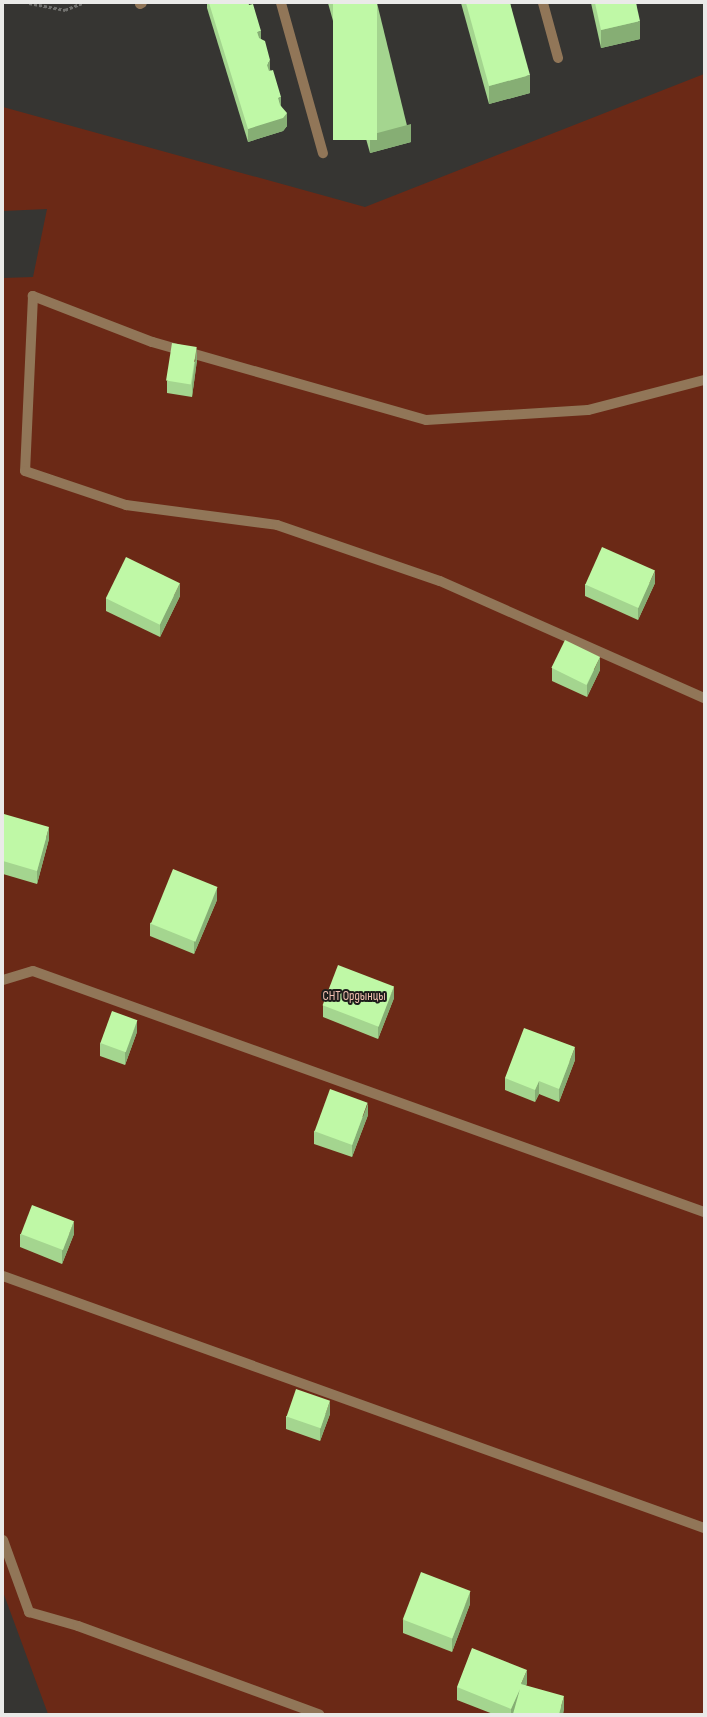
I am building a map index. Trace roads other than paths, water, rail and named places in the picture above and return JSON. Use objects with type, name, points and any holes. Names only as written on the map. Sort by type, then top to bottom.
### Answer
[{"type":"street","points":[[281,3],[323,153]]},
{"type":"street","points":[[543,3],[558,58]]},
{"type":"street","points":[[704,380],[588,410],[426,420],[152,342],[33,296],[25,471],[126,504],[276,525],[440,581],[704,698]]},
{"type":"street","points":[[3,980],[33,971],[704,1212]]},
{"type":"street","points":[[3,1276],[704,1528]]},
{"type":"street","points":[[3,1540],[29,1612],[78,1626],[319,1714]]},
{"type":"park label","name":"СНТ Ордынцы","points":[[354,996]]}]
